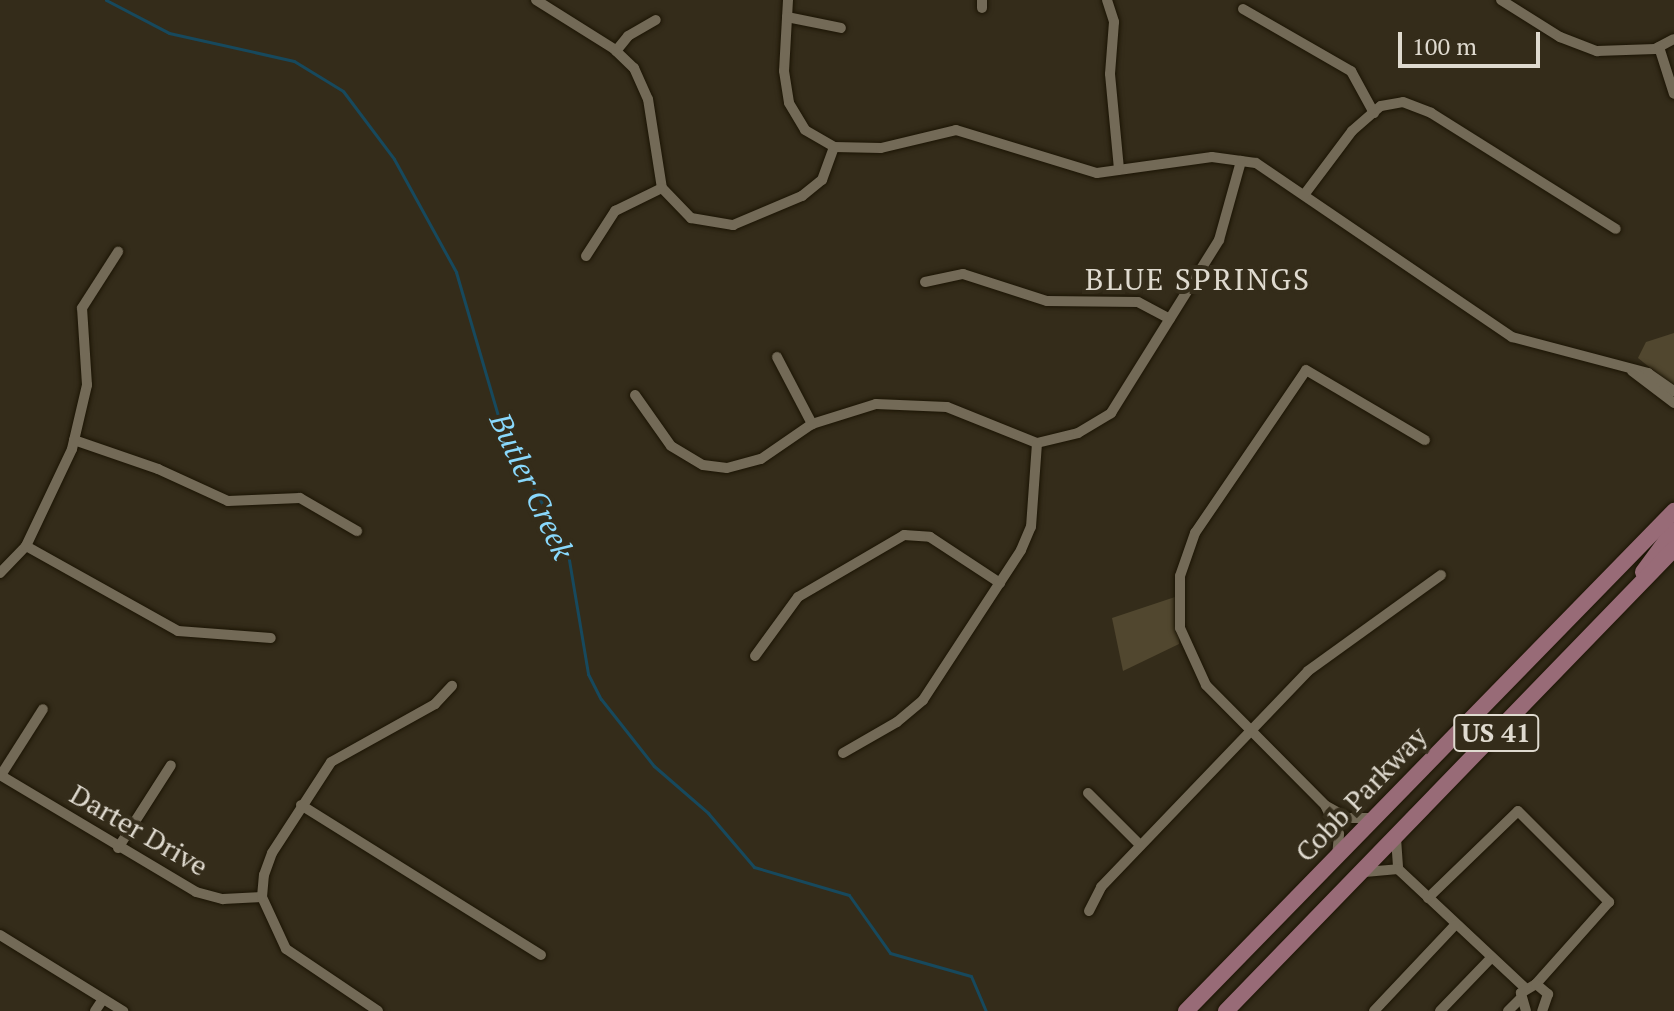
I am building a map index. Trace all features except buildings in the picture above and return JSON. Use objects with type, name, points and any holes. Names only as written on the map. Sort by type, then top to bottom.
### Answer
[{"type":"main road","name":"Cobb Parkway","points":[[1186,1011],[1674,511]]},
{"type":"main road","points":[[1634,591],[1674,530]]},
{"type":"main road","name":"Cobb Parkway","points":[[1226,1011],[1674,549]]},
{"type":"street","points":[[536,0],[616,51],[642,82],[662,188],[691,218],[733,225],[817,186],[834,147]]},
{"type":"street","points":[[788,0],[784,71],[789,103],[805,130],[834,147],[881,148],[956,130],[1059,166],[1097,173],[1212,157],[1256,163],[1512,337],[1648,373],[1674,391]]},
{"type":"street","points":[[1107,0],[1114,22],[1110,74],[1119,170]]},
{"type":"street","points":[[1501,0],[1560,37],[1597,51],[1659,47],[1674,39]]},
{"type":"street","points":[[1243,9],[1351,71],[1374,113]]},
{"type":"street","points":[[787,17],[841,28]]},
{"type":"street","points":[[616,51],[628,36],[656,20]]},
{"type":"street","points":[[1659,47],[1674,94]]},
{"type":"street","points":[[1304,195],[1352,131],[1374,113],[1403,102],[1431,113],[1616,229]]},
{"type":"street","points":[[635,395],[660,436],[703,465],[752,464],[812,424],[876,404],[904,403],[960,410],[1037,443],[1078,433],[1111,413],[1219,240],[1241,161]]},
{"type":"street","points":[[586,256],[615,211],[662,188]]},
{"type":"street","points":[[0,573],[26,546],[74,440],[87,385],[82,308],[118,252]]},
{"type":"street","points":[[925,282],[963,274],[1047,301],[1138,302],[1170,319]]},
{"type":"street","points":[[777,357],[812,424]]},
{"type":"street","points":[[1627,368],[1674,403]]},
{"type":"street","points":[[1376,817],[1348,818],[1325,805],[1206,685],[1180,628],[1180,576],[1195,533],[1306,370],[1425,440]]},
{"type":"street","points":[[74,440],[158,469],[228,501],[300,498],[357,531]]},
{"type":"street","points":[[843,753],[897,722],[923,700],[1000,583],[1031,527],[1037,443]]},
{"type":"street","points":[[755,656],[798,597],[904,535],[930,537],[1000,583]]},
{"type":"street","points":[[26,546],[178,631],[271,638]]},
{"type":"street","points":[[1089,911],[1101,887],[1308,671],[1441,575]]},
{"type":"street","points":[[378,1011],[286,949],[262,897],[272,853],[331,762],[435,704],[452,686]]},
{"type":"street","points":[[0,775],[43,709]]},
{"type":"street","points":[[118,848],[171,765]]},
{"type":"street","name":"Darter Drive","points":[[0,775],[118,848],[211,898],[262,897]]},
{"type":"street","points":[[1088,793],[1140,845]]},
{"type":"street","points":[[301,805],[541,955]]},
{"type":"street","points":[[1325,805],[1339,834],[1337,857]]},
{"type":"street","points":[[1428,898],[1518,811],[1609,902],[1508,1011]]},
{"type":"street","points":[[1397,836],[1398,869]]},
{"type":"street","points":[[1359,874],[1384,866],[1398,869],[1490,959],[1530,986],[1548,994],[1542,1011]]},
{"type":"street","points":[[1374,1011],[1455,925]]},
{"type":"street","points":[[0,935],[123,1011]]},
{"type":"street","points":[[1440,1011],[1490,959]]},
{"type":"street","points":[[95,1011],[103,999]]},
{"type":"street","points":[[1520,999],[1526,1011]]},
{"type":"shaded area","points":[[1674,333],[1674,387],[1638,358],[1646,342]]},
{"type":"shaded area","points":[[1178,596],[1179,644],[1123,671],[1112,618]]},
{"type":"waterway","name":"Butler Creek","points":[[106,0],[169,33],[294,61],[343,91],[394,159],[456,272],[504,436],[567,548],[588,674],[601,699],[654,766],[708,813],[754,867],[849,895],[890,953],[971,976],[986,1011]]},
{"type":"district","name":"BLUE SPRINGS","points":[[1198,279]]}]
